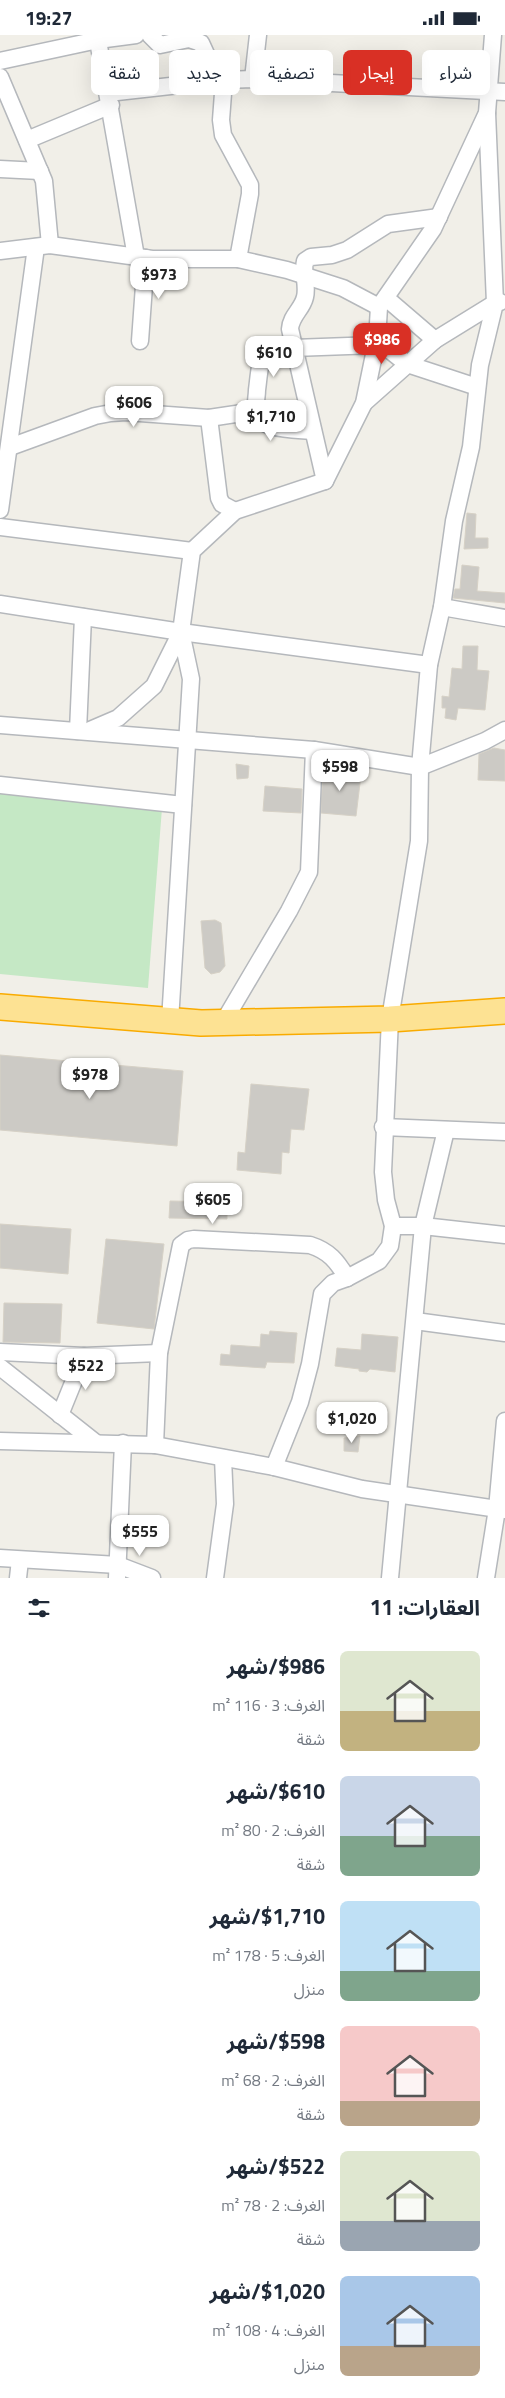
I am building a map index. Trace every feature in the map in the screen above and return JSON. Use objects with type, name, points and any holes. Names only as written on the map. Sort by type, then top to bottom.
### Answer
[{"type":"highway","points":[[0,1007],[170,1021],[390,1019],[505,1011]]},
{"type":"street","points":[[0,61],[98,37],[136,35]]},
{"type":"street","points":[[150,35],[160,45],[189,39],[201,43],[204,50]]},
{"type":"street","points":[[256,50],[258,35]]},
{"type":"street","points":[[81,731],[118,718],[154,686],[181,632],[192,551],[235,511],[325,481],[364,403],[383,302],[434,229],[497,91],[493,35]]},
{"type":"street","points":[[98,37],[141,257],[140,341]]},
{"type":"street","points":[[0,510],[16,394],[43,246],[46,191],[40,171],[1,83]]},
{"type":"street","points":[[333,83],[497,91]]},
{"type":"street","points":[[27,140],[110,99],[169,89]]},
{"type":"street","points":[[220,95],[222,106],[222,135],[250,185],[238,259]]},
{"type":"street","points":[[274,1467],[300,1402],[310,1364],[322,1294],[333,1283],[347,1279],[379,1261],[390,1246],[393,1226],[386,1200],[383,1172],[383,1127],[390,1019],[419,841],[420,767],[429,665],[442,607],[454,521],[471,447],[480,365],[500,302],[487,113]]},
{"type":"street","points":[[0,169],[40,171]]},
{"type":"street","points":[[325,481],[290,323],[305,296],[304,265],[308,258],[340,253],[395,222],[439,217]]},
{"type":"street","points":[[0,251],[43,246],[141,257],[238,259],[262,263],[383,302],[435,339]]},
{"type":"street","points":[[364,403],[435,339],[500,302]]},
{"type":"street","points":[[313,431],[266,425],[260,419],[256,411],[260,361],[266,349],[376,343],[407,364],[478,387]]},
{"type":"street","points":[[0,402],[16,394]]},
{"type":"street","points":[[10,447],[95,416],[111,413],[142,413],[209,418],[256,411]]},
{"type":"street","points":[[209,418],[219,499],[222,504],[235,511]]},
{"type":"street","points":[[0,527],[192,551]]},
{"type":"street","points":[[0,604],[181,632],[429,665]]},
{"type":"street","points":[[442,607],[505,618]]},
{"type":"street","points":[[81,731],[83,617]]},
{"type":"street","points":[[170,1021],[191,679],[181,632]]},
{"type":"street","points":[[0,725],[314,750],[420,767],[504,732]]},
{"type":"street","points":[[224,1021],[289,911],[309,872],[314,750]]},
{"type":"street","points":[[0,785],[183,805]]},
{"type":"street","points":[[383,1127],[505,1132]]},
{"type":"street","points":[[390,1578],[423,1226],[446,1130]]},
{"type":"street","points":[[393,1226],[423,1226],[505,1235]]},
{"type":"street","points":[[155,1445],[159,1353],[181,1245],[188,1240],[310,1245],[324,1249],[337,1262],[347,1279]]},
{"type":"street","points":[[415,1321],[505,1333]]},
{"type":"street","points":[[0,1352],[84,1356],[159,1353]]},
{"type":"street","points":[[60,1415],[84,1356]]},
{"type":"street","points":[[0,1367],[96,1443]]},
{"type":"street","points":[[486,1578],[501,1510],[505,1421]]},
{"type":"street","points":[[0,1441],[155,1445],[274,1467],[362,1489],[501,1510]]},
{"type":"street","points":[[118,1572],[123,1443]]},
{"type":"street","points":[[216,1578],[224,1516],[223,1457]]},
{"type":"street","points":[[0,1558],[20,1559],[152,1578]]},
{"type":"street","points":[[18,1578],[20,1559]]},
{"type":"green space","points":[[0,792],[162,808],[148,988],[0,974]]},
{"type":"building","points":[[467,513],[476,514],[475,538],[488,538],[488,548],[464,549]]},
{"type":"building","points":[[462,565],[479,567],[477,591],[505,593],[505,603],[453,598],[455,589],[460,589]]},
{"type":"building","points":[[463,646],[478,646],[477,670],[489,671],[485,710],[458,708],[456,720],[445,718],[446,708],[442,708],[442,696],[449,697],[452,668],[462,669]]},
{"type":"building","points":[[494,748],[505,750],[505,781],[478,780],[479,754]]},
{"type":"building","points":[[236,764],[249,766],[248,778],[237,779]]},
{"type":"building","points":[[323,766],[361,775],[356,816],[321,813]]},
{"type":"building","points":[[265,786],[302,789],[301,813],[263,811]]},
{"type":"building","points":[[215,920],[221,923],[225,966],[220,972],[211,974],[205,968],[201,921]]},
{"type":"building","points":[[0,1055],[183,1071],[177,1146],[0,1130]]},
{"type":"building","points":[[251,1084],[309,1089],[304,1130],[291,1129],[289,1153],[282,1152],[281,1174],[237,1170],[238,1152],[245,1153]]},
{"type":"building","points":[[170,1201],[227,1202],[227,1219],[169,1218]]},
{"type":"building","points":[[0,1224],[71,1229],[68,1274],[0,1268]]},
{"type":"building","points":[[106,1239],[164,1244],[154,1329],[97,1323]]},
{"type":"building","points":[[4,1303],[62,1304],[60,1343],[3,1342]]},
{"type":"building","points":[[270,1331],[297,1333],[294,1363],[267,1362],[265,1368],[220,1365],[221,1354],[230,1355],[231,1345],[260,1347],[261,1334],[269,1335]]},
{"type":"building","points":[[362,1334],[398,1337],[395,1372],[370,1369],[367,1372],[335,1366],[337,1348],[361,1350]]},
{"type":"building","points":[[360,1436],[358,1452],[344,1451],[344,1438]]}]
